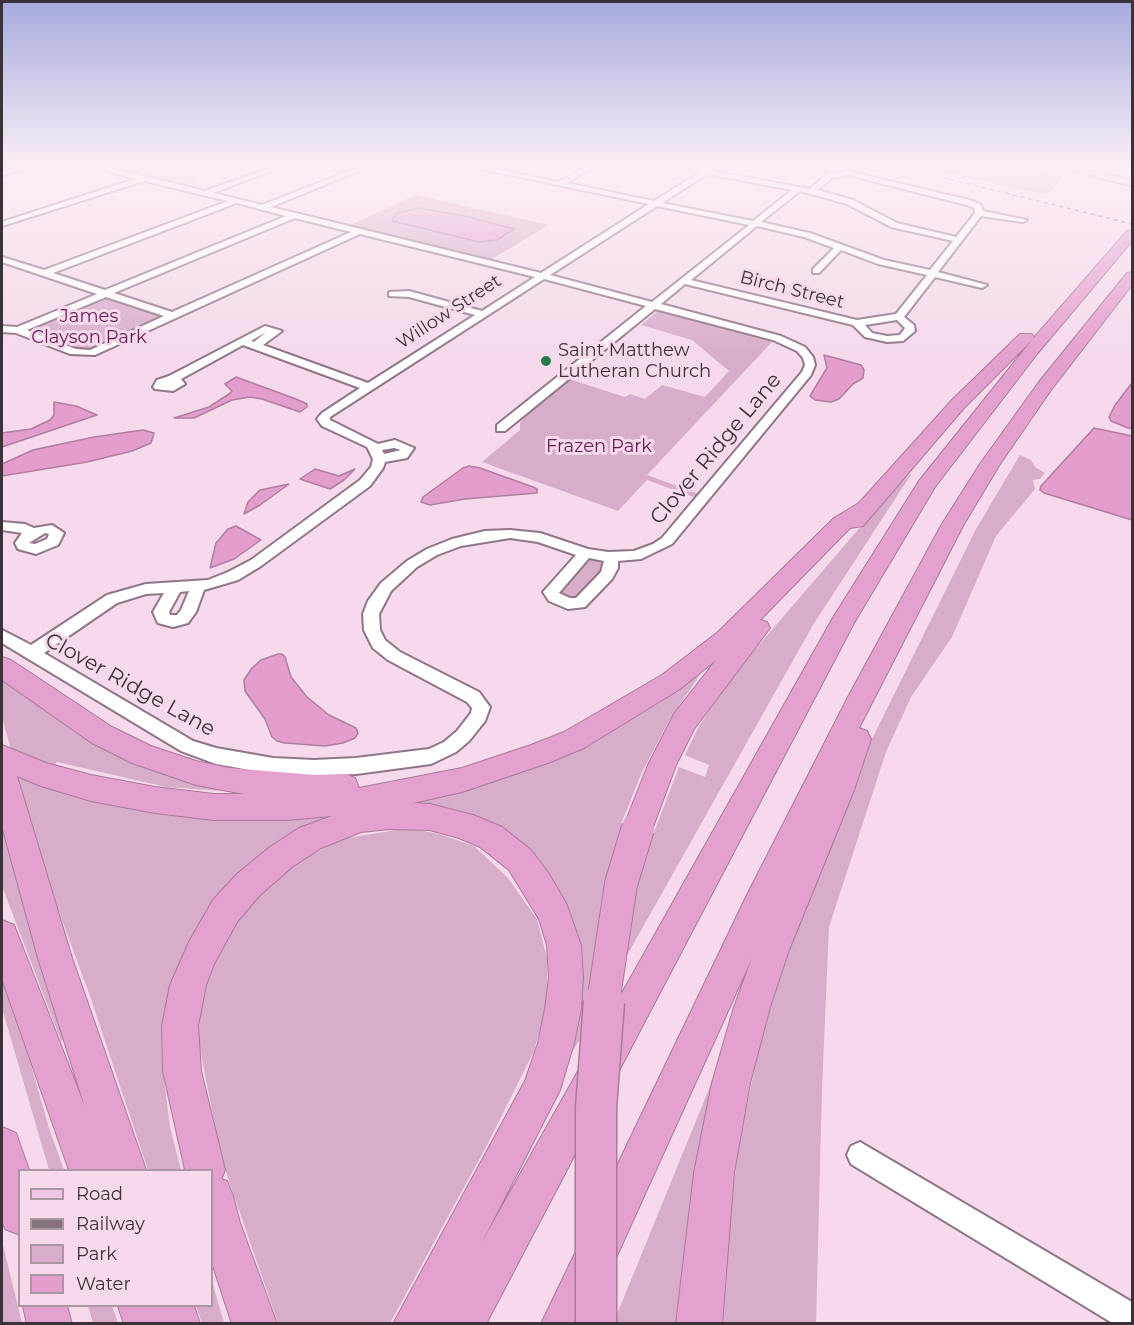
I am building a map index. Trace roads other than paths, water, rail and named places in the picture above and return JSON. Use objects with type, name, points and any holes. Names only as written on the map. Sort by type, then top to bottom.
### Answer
[{"type":"highway","points":[[461,1323],[848,612],[926,485],[1031,351],[1132,234]]},
{"type":"highway","points":[[563,1323],[758,908],[894,634],[953,524],[990,464],[1045,386],[1132,276]]},
{"type":"highway","points":[[596,1323],[596,1108],[608,960],[621,884],[638,828],[662,765],[684,722],[706,690],[751,636],[958,404],[1060,304],[1094,278]]},
{"type":"highway","points":[[2,757],[41,774],[91,788],[155,801],[214,807],[286,807],[369,800],[412,792],[495,770],[574,740],[671,682],[727,638],[842,523],[866,508]]},
{"type":"highway","points":[[699,1323],[714,1173],[731,1083],[752,1007],[797,886],[839,790],[894,634]]},
{"type":"highway","points":[[2,667],[102,735],[142,755],[196,773],[263,785],[315,788],[363,786],[413,780],[499,759],[598,726]]},
{"type":"highway","points":[[2,776],[55,958],[126,1169]]},
{"type":"highway","points":[[205,1169],[182,1071],[180,1026],[188,986],[202,952],[225,911],[248,885],[281,856],[310,838],[362,819],[388,816],[429,817],[462,825],[490,837],[520,860],[538,885],[554,914],[564,945],[566,978],[563,1009],[556,1043],[541,1090],[415,1323]]},
{"type":"highway","points":[[2,937],[89,1169]]},
{"type":"highway","points":[[2,1147],[18,1207]]},
{"type":"highway","points":[[213,1200],[255,1323]]},
{"type":"highway","points":[[46,1307],[50,1323]]},
{"type":"highway","points":[[141,1307],[147,1323]]},
{"type":"highway","points":[[173,1307],[178,1323]]},
{"type":"street","points":[[45,273],[158,230]]},
{"type":"street","points":[[18,330],[260,230]]},
{"type":"street","points":[[353,230],[654,305]]},
{"type":"street","name":"Willow Street","points":[[30,654],[112,599],[146,589],[198,587],[233,576],[256,563],[373,474],[377,454],[366,440],[328,424],[323,419],[328,413],[614,230]]},
{"type":"street","points":[[501,428],[748,230]]},
{"type":"street","points":[[786,230],[874,260],[982,285]]},
{"type":"street","points":[[915,230],[958,240]]},
{"type":"street","points":[[899,317],[966,230]]},
{"type":"street","points":[[2,330],[18,330],[74,352],[87,354],[358,231]]},
{"type":"street","points":[[95,240],[116,246]]},
{"type":"street","points":[[816,271],[839,247]]},
{"type":"street","points":[[2,259],[173,316]]},
{"type":"street","name":"Birch Street","points":[[684,281],[857,323],[899,317],[910,327],[910,331],[903,338],[887,339],[869,335],[857,323]]},
{"type":"street","points":[[392,294],[414,295],[483,314]]},
{"type":"street","name":"Clover Ridge Lane","points":[[2,636],[187,746],[216,756],[273,766],[314,768],[356,766],[431,756],[446,749],[460,739],[479,716],[481,707],[470,695],[394,656],[379,644],[373,633],[371,619],[372,609],[379,595],[422,558],[443,547],[472,538],[499,534],[529,536],[555,541],[586,553],[611,558],[641,555],[667,541],[807,373],[810,365],[804,352],[783,340],[654,305]]},
{"type":"street","points":[[172,380],[264,330],[277,331],[254,346]]},
{"type":"street","points":[[242,341],[368,387]]},
{"type":"street","points":[[2,526],[25,528],[32,532]]},
{"type":"street","points":[[586,553],[551,592],[554,597],[568,604],[580,603],[607,575],[611,568],[611,558]]},
{"type":"street","points":[[175,587],[161,612],[164,619],[173,621],[182,619],[188,612],[198,587]]},
{"type":"street","points":[[860,1155],[1132,1318]]},
{"type":"water","points":[[429,230],[513,230],[497,240],[479,242]]},
{"type":"water","points":[[824,355],[861,365],[864,370],[863,378],[853,384],[839,399],[831,402],[815,400],[810,396],[827,368]]},
{"type":"water","points":[[236,377],[296,399],[307,404],[307,407],[300,412],[250,397],[232,400],[194,418],[174,418],[209,407],[229,394],[232,391],[225,384]]},
{"type":"water","points":[[1132,383],[1132,428],[1128,428],[1111,421],[1109,417]]},
{"type":"water","points":[[54,402],[76,406],[97,415],[2,447],[2,433],[31,429],[50,420],[54,415]]},
{"type":"water","points":[[1094,428],[1132,436],[1132,520],[1040,490],[1041,486]]},
{"type":"water","points":[[143,430],[154,433],[151,443],[132,451],[87,462],[2,476],[2,464],[33,450],[94,437]]},
{"type":"water","points":[[469,466],[533,487],[537,489],[537,493],[465,499],[430,505],[421,502],[423,497]]},
{"type":"water","points":[[315,469],[339,476],[355,469],[330,489],[300,479]]},
{"type":"water","points":[[289,484],[244,514],[248,502],[260,490]]},
{"type":"water","points":[[236,526],[261,540],[234,559],[210,568],[216,543],[228,529]]},
{"type":"water","points":[[278,654],[285,657],[291,677],[307,697],[329,715],[356,728],[358,733],[355,738],[325,746],[285,743],[272,737],[265,719],[245,691],[244,680],[261,660]]},
{"type":"place","name":"Saint Matthew Lutheran Church","points":[[546,361]]},
{"type":"park label","name":"James Clayson Park","points":[[89,327]]},
{"type":"park label","name":"Frazen Park","points":[[599,447]]}]
